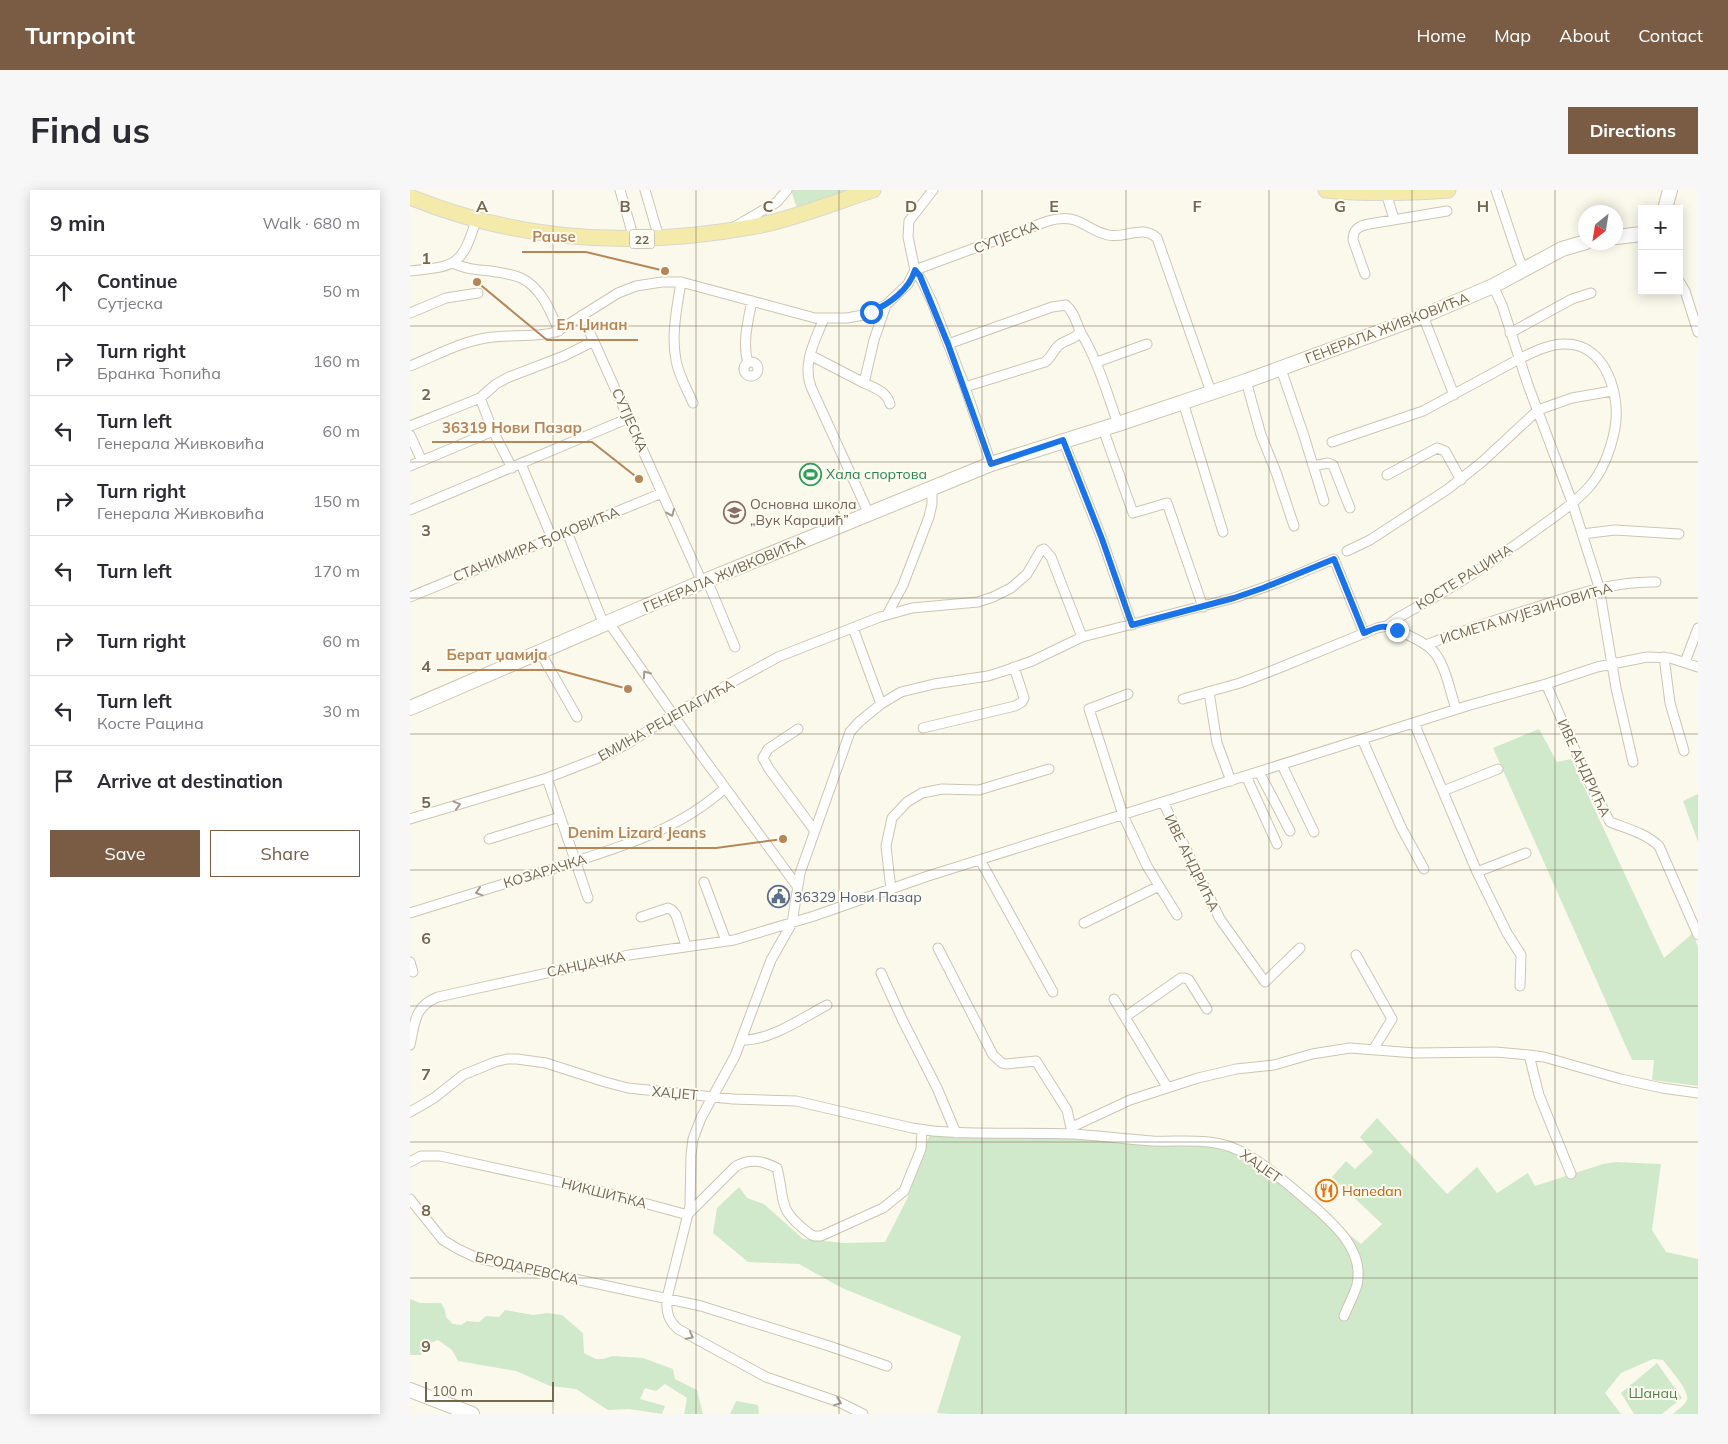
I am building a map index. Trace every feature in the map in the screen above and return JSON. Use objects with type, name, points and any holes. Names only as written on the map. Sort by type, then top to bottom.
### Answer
[{"type":"main road","name":"22","points":[[410,197],[476,220],[521,230],[556,235],[634,240],[727,231],[776,221],[873,190]]},
{"type":"main road","points":[[1326,190],[1386,193],[1448,190]]},
{"type":"street","points":[[620,190],[634,240]]},
{"type":"street","points":[[645,190],[659,238]]},
{"type":"street","points":[[727,231],[777,202],[787,190]]},
{"type":"street","points":[[933,190],[909,221],[908,237],[915,270],[926,289],[965,387],[991,464]]},
{"type":"street","points":[[1496,190],[1524,269]]},
{"type":"street","points":[[1667,205],[1670,190]]},
{"type":"street","points":[[1386,193],[1394,219]]},
{"type":"street","points":[[1365,274],[1353,240],[1354,231],[1360,226],[1447,211]]},
{"type":"street","name":"СУТЈЕСКА","points":[[915,270],[1054,219],[1072,219],[1108,235],[1118,236],[1140,231],[1150,233],[1157,238],[1211,392]]},
{"type":"street","points":[[410,271],[437,268],[457,260],[470,238],[476,220]]},
{"type":"street","points":[[1623,237],[1638,235]]},
{"type":"street","name":"ГЕНЕРАЛА ЖИВКОВИЋА","points":[[410,708],[704,581],[991,464],[1246,381],[1423,316],[1493,286],[1562,250],[1578,245]]},
{"type":"street","points":[[453,263],[462,268],[522,278],[532,285],[543,299],[559,331]]},
{"type":"street","points":[[410,366],[478,339],[544,334],[559,331],[603,301],[636,286],[662,282],[681,282],[806,316],[839,319],[855,317],[886,305],[908,284],[915,270]]},
{"type":"street","points":[[681,282],[675,330],[675,352],[677,365],[694,402]]},
{"type":"street","points":[[1493,286],[1502,305],[1528,385],[1572,502],[1599,587],[1623,721],[1633,762]]},
{"type":"street","points":[[1683,288],[1698,332]]},
{"type":"street","points":[[410,314],[446,298],[478,293]]},
{"type":"street","points":[[1510,333],[1572,299],[1591,293]]},
{"type":"street","points":[[748,363],[746,339],[752,301]]},
{"type":"street","points":[[948,344],[1063,304],[1072,311],[1080,332],[1088,343],[1097,362],[1118,424]]},
{"type":"street","points":[[864,383],[874,340],[886,305]]},
{"type":"street","name":"СУТЈЕСКА","points":[[582,315],[735,647]]},
{"type":"street","points":[[1423,316],[1454,395]]},
{"type":"street","points":[[824,318],[810,355],[807,372],[811,387],[869,514]]},
{"type":"street","points":[[965,387],[1045,362],[1059,345],[1076,337],[1080,332]]},
{"type":"street","points":[[410,426],[480,398],[496,384],[509,377],[564,356],[594,341]]},
{"type":"street","points":[[1097,362],[1147,344]]},
{"type":"street","name":"КОСТЕ РАЦИНА","points":[[1183,699],[1274,670],[1364,633],[1387,626],[1479,570],[1586,490],[1596,478],[1610,448],[1616,422],[1610,378],[1594,354],[1577,345],[1566,344],[1544,349],[1520,359]]},
{"type":"street","points":[[810,355],[884,393],[890,404]]},
{"type":"street","points":[[1332,442],[1416,414],[1520,359]]},
{"type":"street","points":[[1280,369],[1302,428],[1324,501]]},
{"type":"street","points":[[1246,381],[1261,434],[1294,526]]},
{"type":"street","points":[[1347,551],[1396,524],[1461,480],[1538,410],[1572,398],[1612,391]]},
{"type":"street","points":[[480,398],[492,432],[516,466],[552,538]]},
{"type":"street","points":[[1183,402],[1224,532]]},
{"type":"street","points":[[410,510],[629,418]]},
{"type":"street","points":[[1103,428],[1133,513],[1167,503],[1203,607]]},
{"type":"street","points":[[410,466],[492,432]]},
{"type":"street","points":[[410,435],[422,461]]},
{"type":"street","points":[[1063,440],[1102,539],[1132,625]]},
{"type":"street","points":[[1387,476],[1437,448],[1445,451],[1461,480]]},
{"type":"street","points":[[1313,466],[1328,463],[1333,466],[1350,508]]},
{"type":"street","points":[[887,615],[903,585],[929,517],[932,504],[932,488]]},
{"type":"street","name":"СТАНИМИРА ЂОКОВИЋА","points":[[410,596],[662,492]]},
{"type":"street","points":[[1582,534],[1615,530],[1679,534]]},
{"type":"street","points":[[567,532],[607,624],[797,886]]},
{"type":"street","name":"ЕМИНА РЕЏЕПАГИЋА","points":[[410,820],[547,778],[608,754],[674,714],[778,657],[887,615],[921,607],[978,602],[993,598],[1011,588],[1027,574],[1038,553],[1044,549],[1051,556],[1082,638]]},
{"type":"street","points":[[863,1414],[840,1402],[766,1378],[678,1329],[668,1317],[667,1298],[691,1201],[693,1139],[701,1118],[732,1064],[771,960],[792,923],[797,886],[850,732],[858,722],[881,704],[901,692],[988,676],[1032,661],[1082,638],[1203,607],[1263,588],[1334,559],[1364,633]]},
{"type":"street","name":"ИСМЕТА МУЈЕЗИНОВИЋА","points":[[1426,645],[1459,632],[1599,587],[1656,582]]},
{"type":"street","points":[[1387,626],[1433,650],[1440,662],[1456,709]]},
{"type":"street","points":[[853,628],[881,704]]},
{"type":"street","points":[[1685,662],[1698,628]]},
{"type":"street","points":[[540,652],[577,717]]},
{"type":"street","name":"ИВЕ АНДРИЋА","points":[[792,923],[980,860],[1456,709],[1612,664],[1648,657],[1685,662],[1698,667]]},
{"type":"street","points":[[1664,658],[1670,703],[1684,751]]},
{"type":"street","points":[[923,728],[1019,704],[1024,698],[1014,667]]},
{"type":"street","name":"ИВЕ АНДРИЋА","points":[[1546,684],[1590,784],[1610,822],[1651,838],[1659,846],[1698,935]]},
{"type":"street","points":[[1208,692],[1217,743],[1231,781]]},
{"type":"street","points":[[1128,694],[1089,708],[1123,815],[1147,866],[1177,916]]},
{"type":"street","points":[[1414,723],[1477,872],[1507,933],[1521,955],[1520,986]]},
{"type":"street","points":[[798,730],[768,749],[763,758],[815,831]]},
{"type":"street","points":[[1362,739],[1402,827],[1424,869]]},
{"type":"street","points":[[1282,765],[1314,832]]},
{"type":"street","points":[[891,890],[886,846],[892,818],[907,802],[922,793],[942,790],[979,790],[1049,769]]},
{"type":"street","points":[[1442,791],[1498,769]]},
{"type":"street","points":[[1259,772],[1290,831]]},
{"type":"street","points":[[1246,776],[1277,844]]},
{"type":"street","points":[[547,778],[588,898]]},
{"type":"street","name":"КОЗАРАЧКА","points":[[410,913],[613,850],[667,828],[695,813],[726,788]]},
{"type":"street","name":"ИВЕ АНДРИЋА","points":[[1163,802],[1220,919],[1265,982],[1300,948]]},
{"type":"street","points":[[489,839],[560,817]]},
{"type":"street","points":[[1477,872],[1526,853]]},
{"type":"street","points":[[980,860],[1052,992]]},
{"type":"street","points":[[704,882],[726,941]]},
{"type":"street","points":[[1084,923],[1159,886]]},
{"type":"street","points":[[641,917],[668,908],[672,910],[676,915],[686,946]]},
{"type":"street","name":"САНЏАЧКА","points":[[410,1045],[416,1018],[421,1007],[438,997],[619,957],[726,941],[792,923]]},
{"type":"street","points":[[938,948],[993,1055],[1006,1064],[1036,1061],[1067,1110],[1072,1130]]},
{"type":"street","points":[[1356,955],[1392,1019],[1373,1050]]},
{"type":"street","points":[[410,962],[413,972]]},
{"type":"street","points":[[881,973],[937,1088],[956,1133]]},
{"type":"street","points":[[1125,1016],[1181,978],[1189,980],[1207,1009]]},
{"type":"street","points":[[1114,999],[1167,1087]]},
{"type":"street","points":[[742,1040],[752,1040],[770,1035],[827,1005]]},
{"type":"street","name":"ХАЏЕТ","points":[[1072,1130],[1112,1107],[1167,1087],[1216,1073],[1274,1065],[1312,1054],[1350,1048],[1415,1053],[1496,1052],[1529,1055],[1544,1057],[1621,1079],[1662,1088],[1698,1093]]},
{"type":"street","points":[[1529,1055],[1539,1095],[1571,1174]]},
{"type":"street","name":"ХАЏЕТ","points":[[410,1112],[434,1098],[463,1075],[488,1064],[511,1059],[546,1063],[628,1088],[732,1099],[796,1101],[922,1130],[956,1133],[1072,1130],[1153,1141],[1212,1142],[1231,1147],[1248,1155],[1334,1224],[1350,1244],[1357,1262],[1358,1277],[1344,1316]]},
{"type":"street","points":[[688,1214],[732,1169],[741,1163],[764,1162],[777,1168],[782,1203],[785,1209],[810,1234],[821,1236],[883,1208],[904,1191],[920,1150],[922,1130]]},
{"type":"street","name":"НИКШИЋКА","points":[[410,1162],[421,1156],[440,1156],[588,1188],[688,1214]]},
{"type":"street","name":"БРОДАРЕВСКА","points":[[410,1199],[443,1240],[477,1258],[701,1306],[887,1366]]},
{"type":"street","points":[[410,1390],[472,1414]]},
{"type":"green space","points":[[791,190],[855,190],[797,209]]},
{"type":"green space","points":[[1539,729],[1557,762],[1571,759],[1664,958],[1693,933],[1698,947],[1698,1086],[1652,1080],[1654,1060],[1632,1060],[1493,748]]},
{"type":"green space","points":[[1698,794],[1698,842],[1683,801]]},
{"type":"green space","points":[[1377,1118],[1447,1194],[1477,1167],[1497,1193],[1528,1173],[1535,1186],[1603,1164],[1616,1162],[1661,1164],[1652,1230],[1666,1252],[1698,1259],[1698,1414],[1673,1414],[1683,1406],[1687,1396],[1663,1360],[1653,1359],[1621,1373],[1605,1393],[1621,1414],[937,1413],[961,1336],[842,1288],[799,1264],[748,1262],[713,1233],[717,1208],[739,1187],[747,1198],[764,1204],[803,1239],[844,1243],[885,1242],[907,1199],[929,1136],[956,1133],[1073,1134],[1231,1147],[1274,1174],[1361,1244],[1382,1224],[1332,1177],[1346,1161],[1355,1169],[1373,1152],[1360,1137]]},
{"type":"green space","points":[[410,1299],[420,1303],[441,1303],[446,1317],[453,1324],[461,1325],[467,1321],[479,1322],[486,1316],[499,1317],[505,1310],[533,1315],[547,1313],[562,1315],[583,1333],[584,1353],[596,1359],[612,1356],[643,1358],[673,1369],[675,1379],[697,1390],[703,1414],[684,1414],[687,1398],[665,1384],[656,1391],[645,1388],[640,1399],[665,1406],[662,1414],[629,1409],[608,1410],[576,1389],[550,1386],[516,1371],[458,1361],[452,1350],[438,1340],[428,1344],[421,1355],[410,1355]]},
{"type":"green space","name":"Шанац","points":[[1657,1363],[1682,1398],[1662,1414],[1634,1414],[1621,1393]]},
{"type":"green space","points":[[736,1401],[758,1405],[759,1414],[730,1414]]},
{"type":"place","name":"Pause","points":[[665,271]]},
{"type":"place","name":"Ел Џинан","points":[[477,282]]},
{"type":"place","name":"Хала спортова","points":[[810,474]]},
{"type":"place","name":"36319 Нови Пазар","points":[[639,479]]},
{"type":"place","name":"Основна школа „Вук Караџић”","points":[[734,512]]},
{"type":"place","name":"Берат џамија","points":[[628,689]]},
{"type":"place","name":"Denim Lizard Jeans","points":[[783,839]]},
{"type":"place","name":"36329 Нови Пазар","points":[[778,897]]},
{"type":"place","name":"Hanedan","points":[[1326,1191]]},
{"type":"route","points":[[871,312],[886,305],[900,293],[911,280],[915,270],[920,276],[932,302],[965,387],[991,464],[1063,440],[1102,539],[1132,625],[1217,604],[1282,581],[1334,559],[1364,633],[1383,626],[1397,630]]}]
